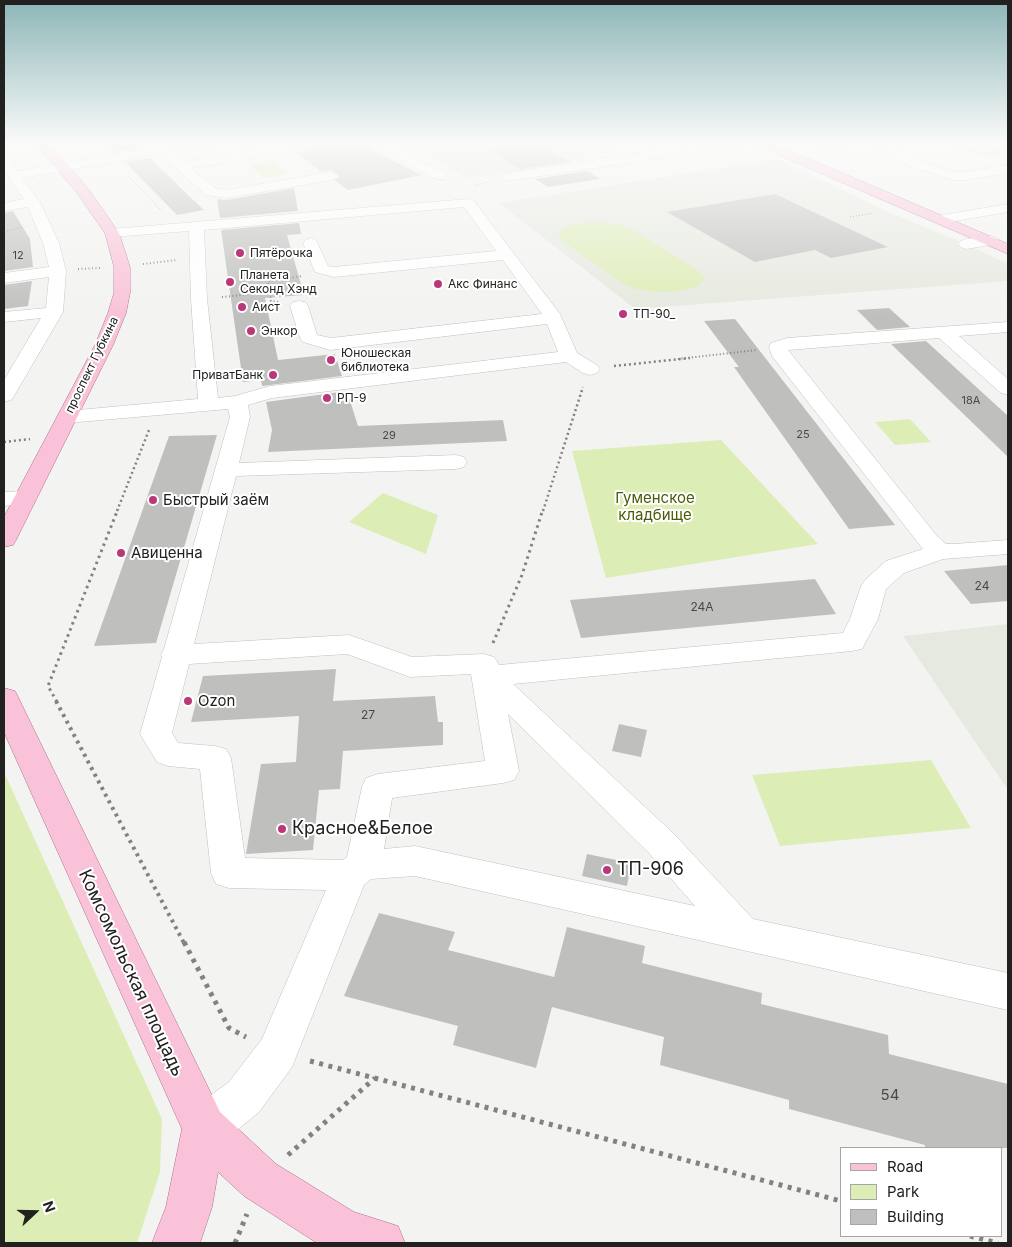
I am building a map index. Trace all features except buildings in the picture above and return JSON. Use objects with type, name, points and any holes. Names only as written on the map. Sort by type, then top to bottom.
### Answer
[{"type":"main road","name":"проспект Губкина","points":[[4,540],[14,498],[67,417],[104,344],[117,313],[122,293],[122,267],[112,233],[89,200]]},
{"type":"main road","points":[[898,200],[1008,249]]},
{"type":"main road","name":"Комсомольская площадь","points":[[6,711],[204,1128]]},
{"type":"main road","points":[[204,1128],[260,1180],[344,1232],[381,1243]]},
{"type":"main road","points":[[176,1243],[189,1207],[204,1128]]},
{"type":"street","points":[[4,207],[33,202],[51,243],[58,271],[54,312],[4,396]]},
{"type":"street","points":[[112,233],[468,203],[554,318],[569,356],[590,369]]},
{"type":"street","points":[[943,219],[1008,208]]},
{"type":"street","points":[[196,226],[199,299],[209,405]]},
{"type":"street","points":[[966,244],[991,241]]},
{"type":"street","points":[[310,242],[321,269],[334,272],[506,255]]},
{"type":"street","points":[[4,278],[58,271]]},
{"type":"street","points":[[299,306],[309,338],[330,344],[554,318]]},
{"type":"street","points":[[4,317],[54,312]]},
{"type":"street","points":[[939,551],[928,541],[785,360],[778,347],[787,344],[1008,327]]},
{"type":"street","points":[[943,332],[1008,389]]},
{"type":"street","points":[[67,417],[168,410],[237,402],[270,392],[569,356]]},
{"type":"street","points":[[237,402],[240,417],[175,655],[156,734],[168,754],[215,758],[229,873],[357,870],[415,861],[1008,992]]},
{"type":"street","points":[[225,470],[456,462]]},
{"type":"street","points":[[175,655],[350,644],[410,667],[486,670],[852,642],[864,619],[874,586],[895,568],[939,551],[954,552],[1008,547]]},
{"type":"street","points":[[204,1128],[244,1097],[277,1053],[357,870],[378,787],[503,771],[486,670]]},
{"type":"street","points":[[486,670],[661,843],[742,933]]},
{"type":"path","points":[[151,200],[172,222],[178,268]]},
{"type":"path","points":[[4,232],[28,226]]},
{"type":"path","points":[[299,306],[271,301],[268,281],[300,276],[321,269]]},
{"type":"path","points":[[199,299],[270,292]]},
{"type":"path","points":[[486,670],[522,575],[579,396],[590,369],[778,347]]},
{"type":"path","points":[[168,410],[152,424],[48,686],[229,1028],[277,1053],[376,1077],[840,1201]]},
{"type":"path","points":[[235,1243],[260,1180],[376,1077]]},
{"type":"path","points":[[974,1237],[998,1243]]},
{"type":"shaded area","points":[[517,200],[864,200],[1008,264],[1008,281],[635,309],[499,203]]},
{"type":"shaded area","points":[[1008,624],[1008,790],[903,636]]},
{"type":"green space","points":[[602,222],[621,225],[635,231],[697,270],[704,278],[698,286],[681,291],[658,292],[635,289],[621,282],[562,241],[558,233],[566,227],[582,223]]},
{"type":"green space","points":[[910,419],[931,442],[895,445],[875,422]]},
{"type":"green space","name":"Гуменское кладбище","points":[[721,440],[818,544],[606,578],[572,451]]},
{"type":"green space","points":[[383,493],[438,515],[426,554],[349,522]]},
{"type":"green space","points":[[931,760],[971,828],[780,846],[752,775]]},
{"type":"green space","points":[[4,772],[162,1119],[160,1172],[137,1243],[4,1243]]},
{"type":"place","name":"Пятёрочка","points":[[240,253]]},
{"type":"place","name":"Планета Секонд Хэнд","points":[[230,282]]},
{"type":"place","name":"Акс Финанс","points":[[438,284]]},
{"type":"place","name":"Аист","points":[[242,307]]},
{"type":"place","name":"ТП-90_","points":[[623,314]]},
{"type":"place","name":"Энкор","points":[[251,331]]},
{"type":"place","name":"Юношеская библиотека","points":[[331,360]]},
{"type":"place","name":"ПриватБанк","points":[[273,375]]},
{"type":"place","name":"РП-9","points":[[327,398]]},
{"type":"place","name":"Быстрый заём","points":[[153,500]]},
{"type":"place","name":"Авиценна","points":[[121,553]]},
{"type":"place","name":"Ozon","points":[[188,701]]},
{"type":"place","name":"Красное&Белое","points":[[282,829]]},
{"type":"place","name":"ТП-906","points":[[607,870]]}]
